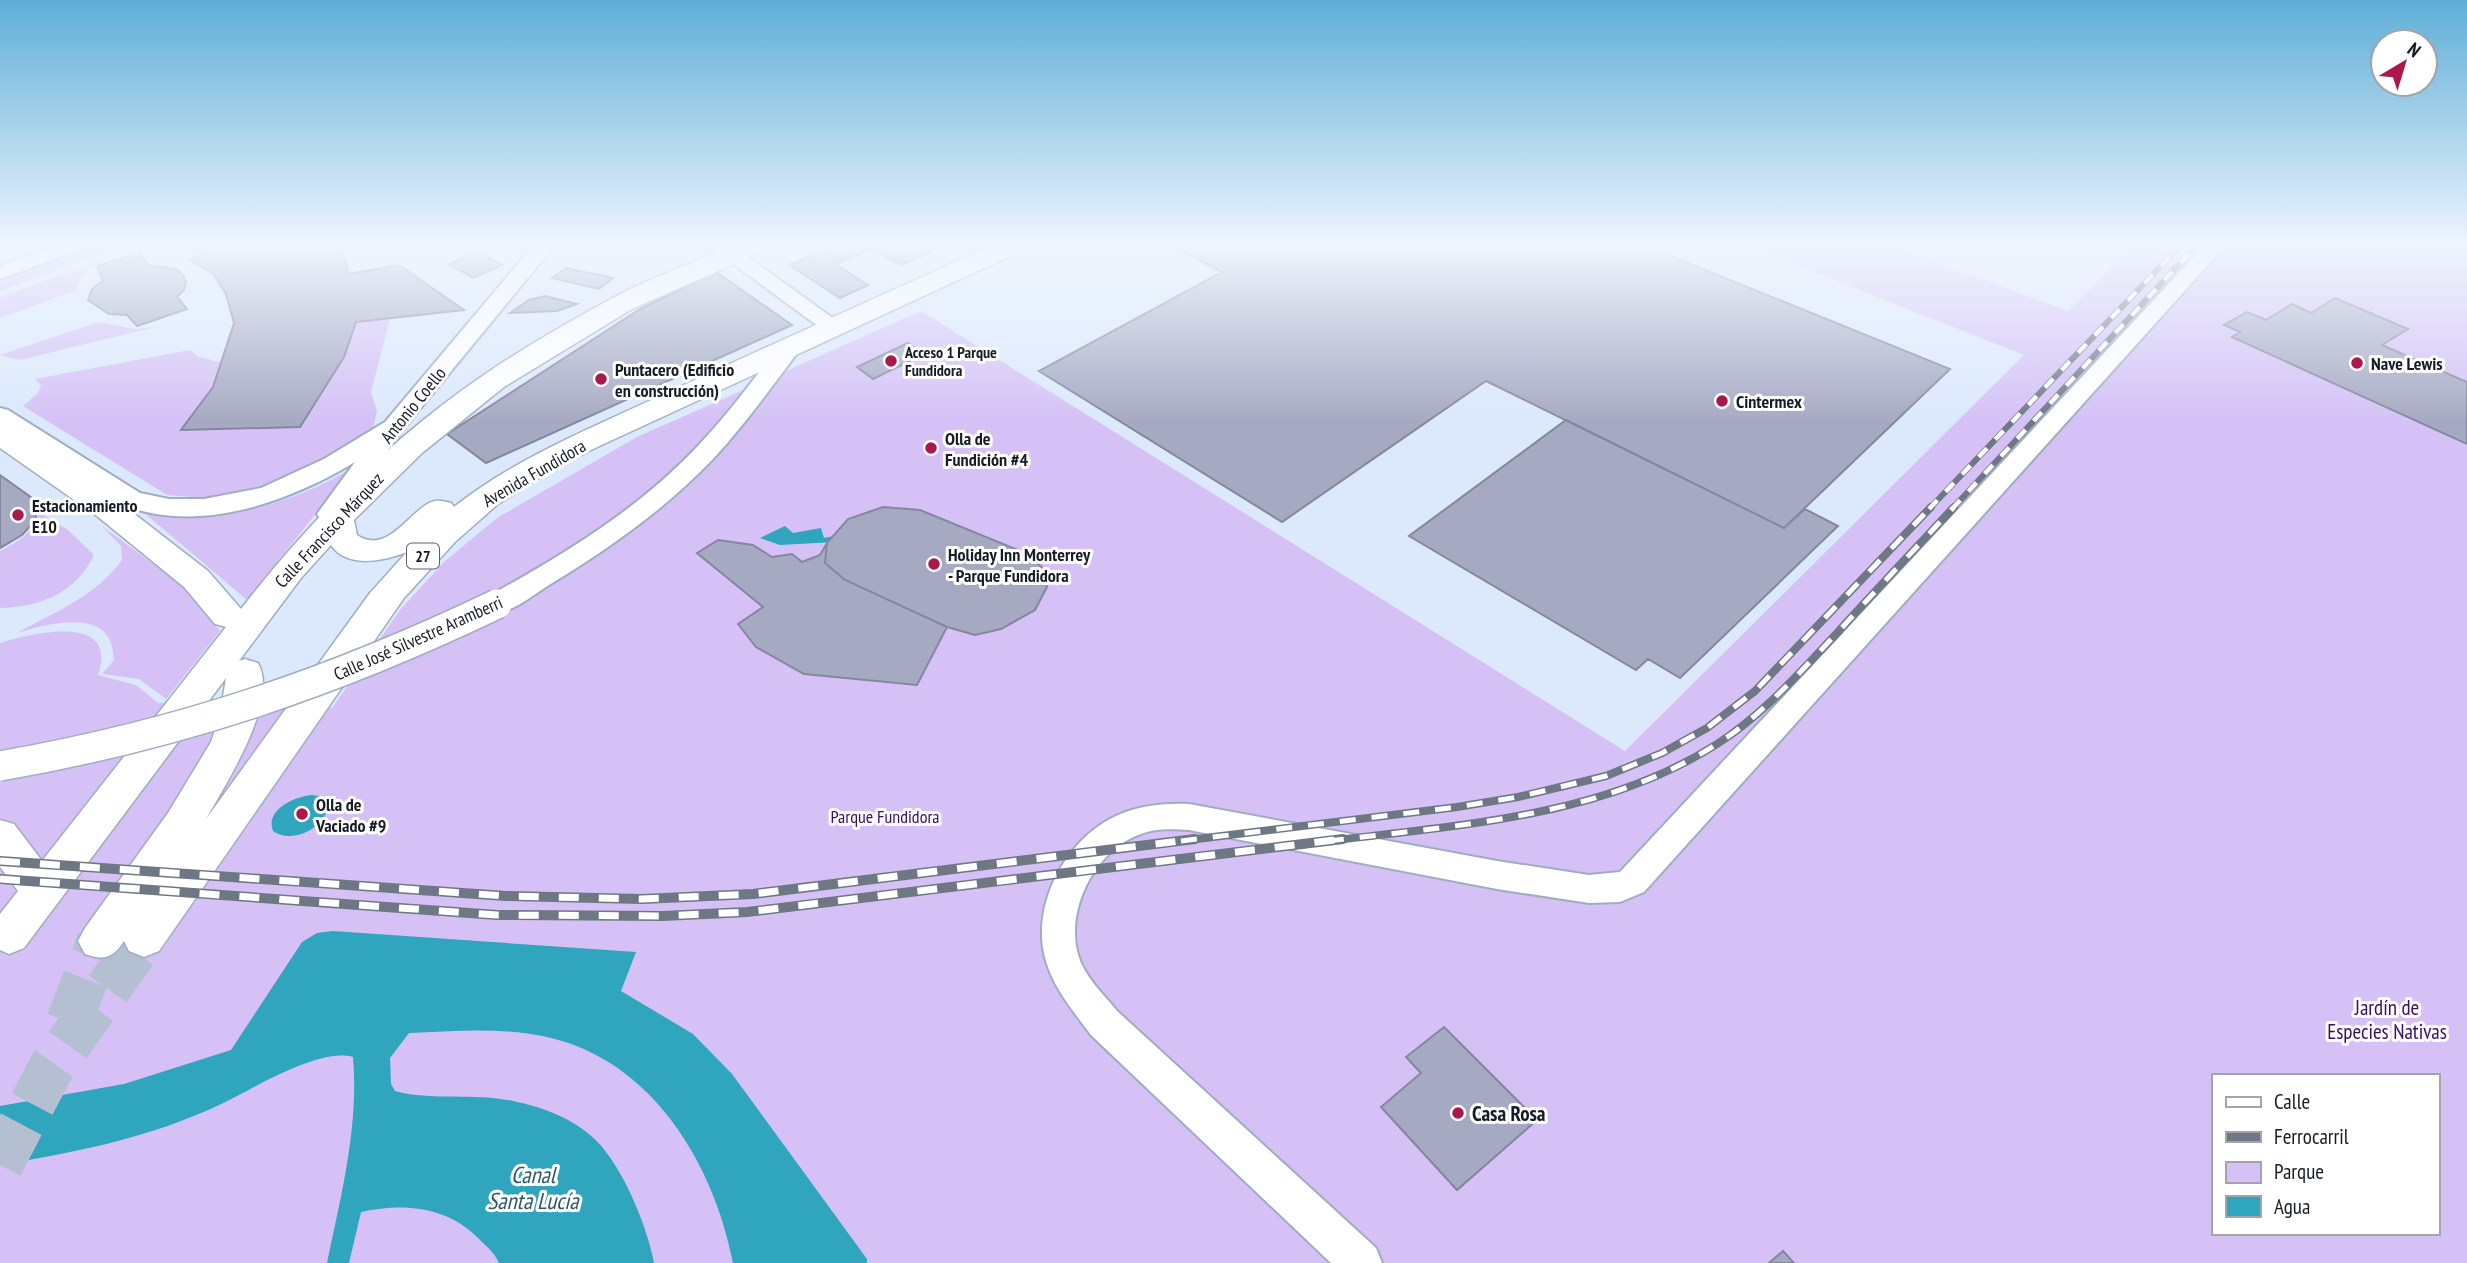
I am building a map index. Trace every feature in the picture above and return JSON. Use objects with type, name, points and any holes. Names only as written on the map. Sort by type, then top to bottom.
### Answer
[{"type":"main road","name":"Calle Francisco Márquez","points":[[9,936],[289,570],[337,517],[411,446],[494,381],[620,305]]},
{"type":"main road","name":"Avenida Fundidora","points":[[144,938],[382,601],[466,513],[562,454],[882,305]]},
{"type":"main road","points":[[0,434],[108,509],[197,579],[228,615]]},
{"type":"main road","points":[[337,517],[340,534],[348,545],[365,551],[389,547],[409,539],[444,507],[467,492],[562,454]]},
{"type":"main road","points":[[100,941],[182,824],[229,745],[239,715],[245,672]]},
{"type":"main road","points":[[0,836],[41,892]]},
{"type":"street","name":"Antonio Coello","points":[[289,570],[394,427],[495,305]]},
{"type":"street","points":[[806,305],[834,327]]},
{"type":"street","points":[[1361,1263],[1104,1023],[1074,983],[1063,959],[1060,910],[1067,888],[1082,863],[1102,842],[1121,828],[1165,816],[1189,817],[1576,887],[1620,888],[1632,882],[2161,305]]},
{"type":"street","name":"Calle José Silvestre Aramberri","points":[[0,766],[104,747],[214,717],[337,675],[443,631],[497,604],[614,533],[688,469],[738,415],[790,347]]},
{"type":"street","points":[[0,415],[132,500],[156,507],[227,505],[270,495],[300,484],[394,427]]},
{"type":"green space","points":[[0,305],[36,305],[0,318]]},
{"type":"green space","name":"Parque Fundidora","points":[[1897,305],[2052,305],[2068,311],[2074,305],[2467,305],[2467,1263],[0,1263],[0,643],[50,632],[85,635],[96,642],[101,655],[98,675],[136,685],[158,703],[332,708],[400,610],[444,562],[497,518],[637,437],[921,311],[1625,751],[2024,355]]},
{"type":"green space","points":[[390,318],[371,392],[377,411],[372,432],[338,460],[248,493],[203,498],[167,495],[23,406],[37,394],[41,386],[35,379],[190,350],[197,356],[222,363],[213,387],[182,429],[300,427],[344,357],[356,322]]},
{"type":"green space","points":[[99,322],[135,329],[155,327],[20,360],[0,355]]},
{"type":"green space","points":[[353,467],[247,600],[129,500],[210,512],[246,510],[303,493]]},
{"type":"green space","points":[[39,512],[68,530],[94,555],[77,579],[55,595],[29,605],[0,608],[0,551],[24,536]]},
{"type":"green space","points":[[102,526],[191,592],[220,631],[166,699],[139,679],[102,674],[114,660],[110,640],[98,627],[76,622],[17,633],[87,593],[112,573],[122,560],[121,546]]},
{"type":"water","points":[[785,526],[793,533],[821,528],[824,538],[849,533],[852,541],[780,545],[760,538]]},
{"type":"water","name":"Olla de Vaciado #9","points":[[311,795],[320,796],[328,804],[322,820],[316,826],[299,835],[281,835],[273,831],[273,817],[277,811],[289,802]]},
{"type":"water","name":"Canal Santa Lucía","points":[[333,931],[636,952],[621,991],[693,1034],[732,1074],[867,1259],[867,1263],[733,1263],[711,1189],[672,1121],[647,1093],[618,1068],[584,1049],[530,1034],[478,1030],[409,1033],[390,1058],[391,1084],[395,1091],[407,1094],[501,1099],[524,1104],[548,1111],[581,1128],[601,1146],[622,1176],[639,1212],[654,1263],[499,1263],[478,1238],[452,1219],[423,1210],[392,1208],[361,1212],[349,1263],[327,1263],[343,1187],[353,1109],[353,1057],[341,1055],[295,1067],[211,1109],[152,1131],[62,1154],[0,1165],[0,1106],[124,1084],[231,1050],[302,942],[317,933]]},
{"type":"building","points":[[95,305],[184,305],[187,309],[137,326],[127,315],[109,314]]},
{"type":"building","points":[[229,305],[457,305],[464,310],[356,322],[344,357],[300,427],[181,430],[213,387],[234,323]]},
{"type":"building","points":[[522,305],[574,305],[557,311],[510,313]]},
{"type":"building","name":"Puntacero (Edificio en construcción)","points":[[648,305],[763,305],[792,325],[486,463],[447,434]]},
{"type":"building","name":"Cintermex","points":[[1161,305],[1792,305],[1950,369],[1784,528],[1486,381],[1282,522],[1039,371]]},
{"type":"building","name":"Nave Lewis","points":[[2290,305],[2311,313],[2324,305],[2351,305],[2408,329],[2382,345],[2467,382],[2467,444],[2232,337],[2240,332],[2224,325],[2247,312],[2266,320]]},
{"type":"building","name":"Acceso 1 Parque Fundidora","points":[[908,343],[924,354],[873,379],[857,367]]},
{"type":"building","points":[[1566,420],[1784,528],[1805,509],[1838,526],[1680,678],[1648,659],[1636,670],[1409,536]]},
{"type":"building","name":"Estacionamiento E10","points":[[0,475],[32,498],[37,510],[35,521],[22,535],[0,548]]},
{"type":"building","points":[[883,507],[920,510],[1023,552],[1042,567],[1047,587],[1035,610],[1001,629],[975,635],[947,627],[845,580],[825,563],[827,543],[848,519]]},
{"type":"building","points":[[718,540],[753,545],[772,557],[792,554],[802,562],[820,555],[827,543],[825,563],[845,580],[947,627],[917,685],[804,674],[756,647],[738,624],[763,607],[697,553]]},
{"type":"building","name":"Casa Rosa","points":[[1444,1027],[1537,1120],[1457,1190],[1381,1107],[1421,1073],[1406,1057]]},
{"type":"building","points":[[1783,1251],[1794,1263],[1769,1263]]},
{"type":"tunnel","points":[[0,1165],[51,1068],[144,938]]},
{"type":"tunnel","points":[[69,1022],[100,941]]},
{"type":"railway","points":[[1929,509],[2124,305]]},
{"type":"railway","points":[[1952,509],[2141,305]]},
{"type":"railway","points":[[1181,841],[1518,797],[1606,776],[1662,753],[1707,728],[1755,691],[1931,507]]},
{"type":"railway","points":[[1328,841],[1479,823],[1529,814],[1627,788],[1673,768],[1717,744],[1766,706],[1954,507]]},
{"type":"railway","points":[[0,861],[506,896],[642,899],[753,894],[1195,839]]},
{"type":"railway","points":[[0,879],[497,915],[663,916],[747,912],[1343,839]]},
{"type":"place","name":"Acceso 1 Parque Fundidora","points":[[891,361]]},
{"type":"place","name":"Nave Lewis","points":[[2357,363]]},
{"type":"place","name":"Puntacero (Edificio en construcción)","points":[[601,379]]},
{"type":"place","name":"Cintermex","points":[[1722,401]]},
{"type":"place","name":"Olla de Fundición #4","points":[[931,448]]},
{"type":"place","name":"Estacionamiento E10","points":[[18,515]]},
{"type":"place","name":"Holiday Inn Monterrey - Parque Fundidora","points":[[934,564]]},
{"type":"place","name":"Olla de Vaciado #9","points":[[302,814]]},
{"type":"place","name":"Casa Rosa","points":[[1458,1113]]},
{"type":"park label","name":"Jardín de Especies Nativas","points":[[2387,1019]]}]
